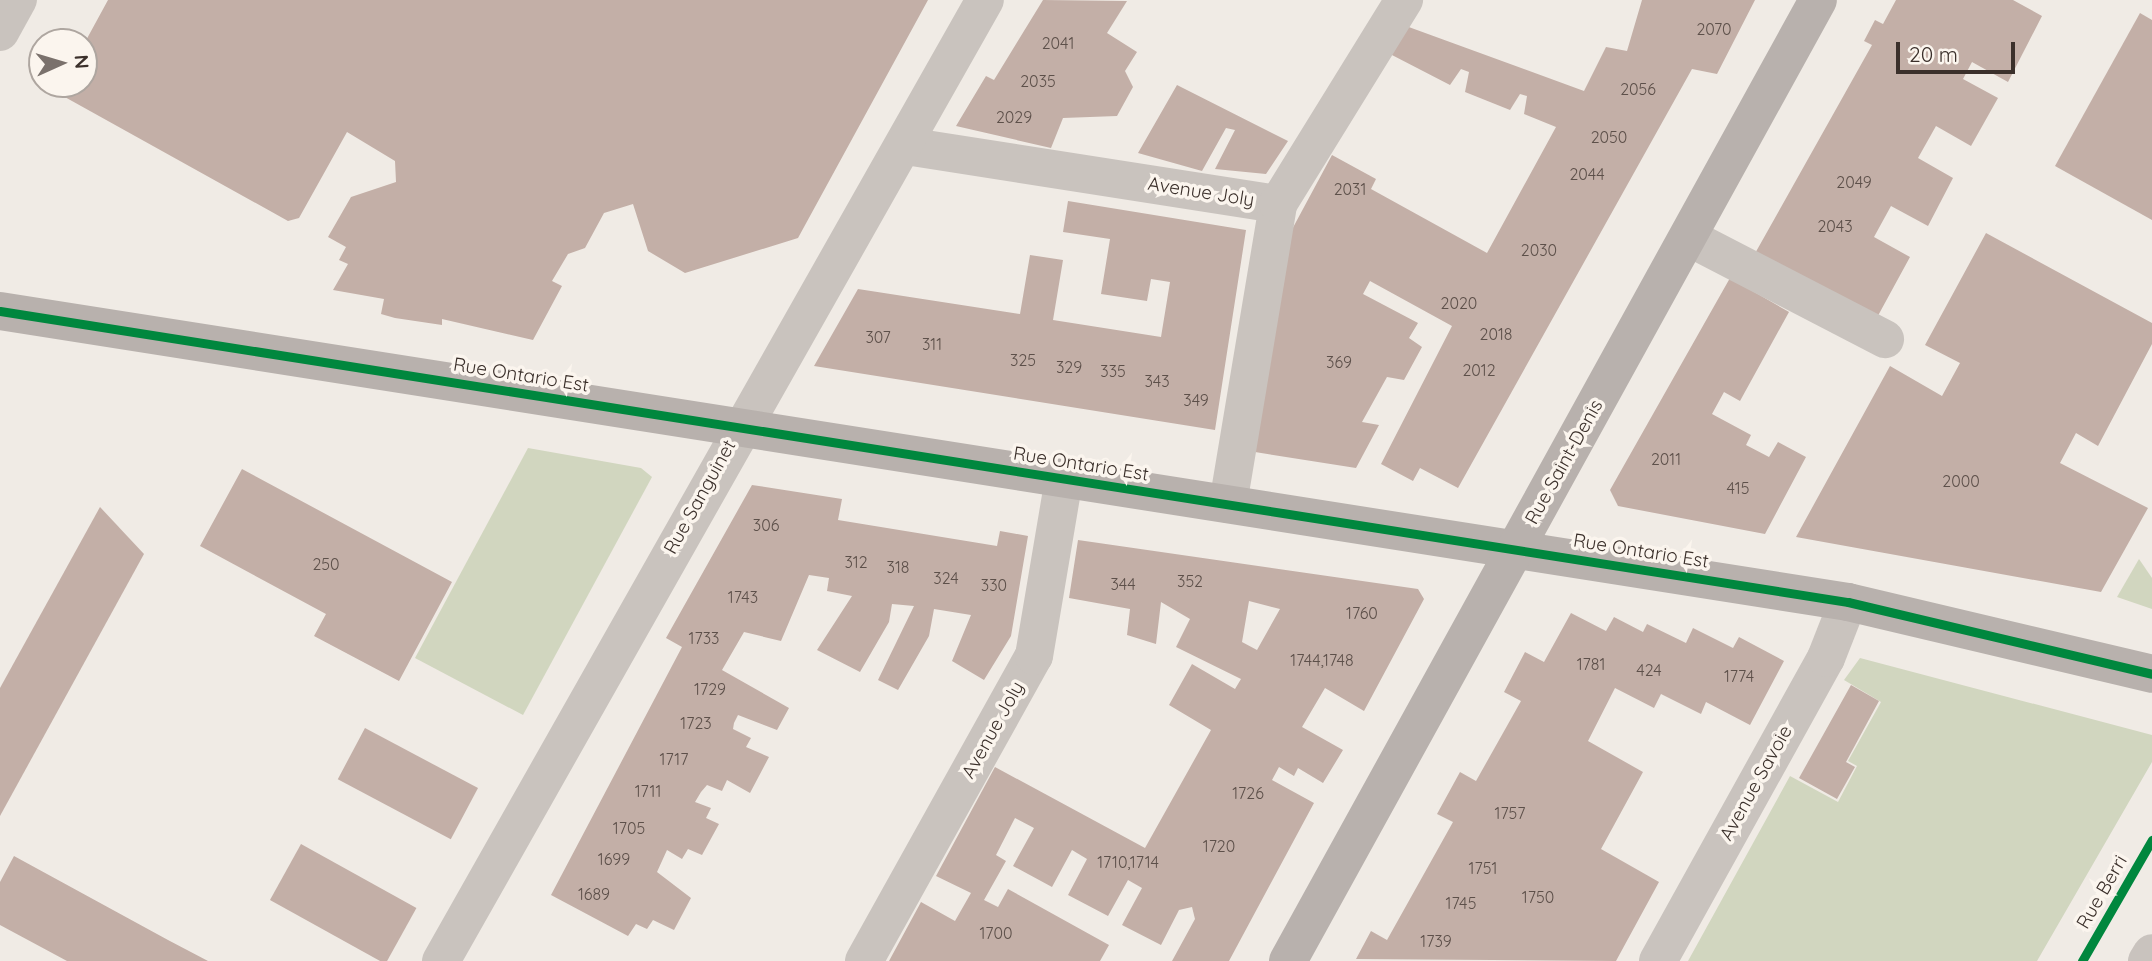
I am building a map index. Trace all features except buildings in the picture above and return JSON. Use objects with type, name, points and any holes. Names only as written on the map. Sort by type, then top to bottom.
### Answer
[{"type":"main road","name":"Rue Saint-Denis","points":[[1288,961],[1818,0]]},
{"type":"main road","name":"Rue Ontario Est","points":[[0,311],[1848,603],[2031,641],[2152,674]]},
{"type":"street","points":[[0,32],[18,0]]},
{"type":"street","name":"Rue Sanguinet","points":[[441,961],[738,428],[906,146],[985,0]]},
{"type":"street","points":[[1278,204],[1404,0]]},
{"type":"street","name":"Avenue Joly","points":[[906,146],[1278,204],[1228,504]]},
{"type":"street","points":[[1688,237],[1885,339]]},
{"type":"street","name":"Avenue Joly","points":[[864,961],[1034,656],[1065,479]]},
{"type":"street","name":"Avenue Savoie","points":[[1657,961],[1826,658],[1848,603]]},
{"type":"street","points":[[2147,961],[2152,953]]},
{"type":"green space","points":[[528,448],[641,468],[652,477],[523,715],[415,658]]},
{"type":"green space","points":[[2139,559],[2152,578],[2152,609],[2117,597]]},
{"type":"green space","points":[[1860,658],[2152,735],[2152,762],[2037,961],[1688,961],[1790,776],[1838,802],[1857,766],[1848,761],[1881,702],[1844,680]]},
{"type":"cycle path","points":[[0,311],[1848,602],[2152,674]]},
{"type":"cycle path","name":"Rue Berri","points":[[2082,961],[2152,840]]}]
